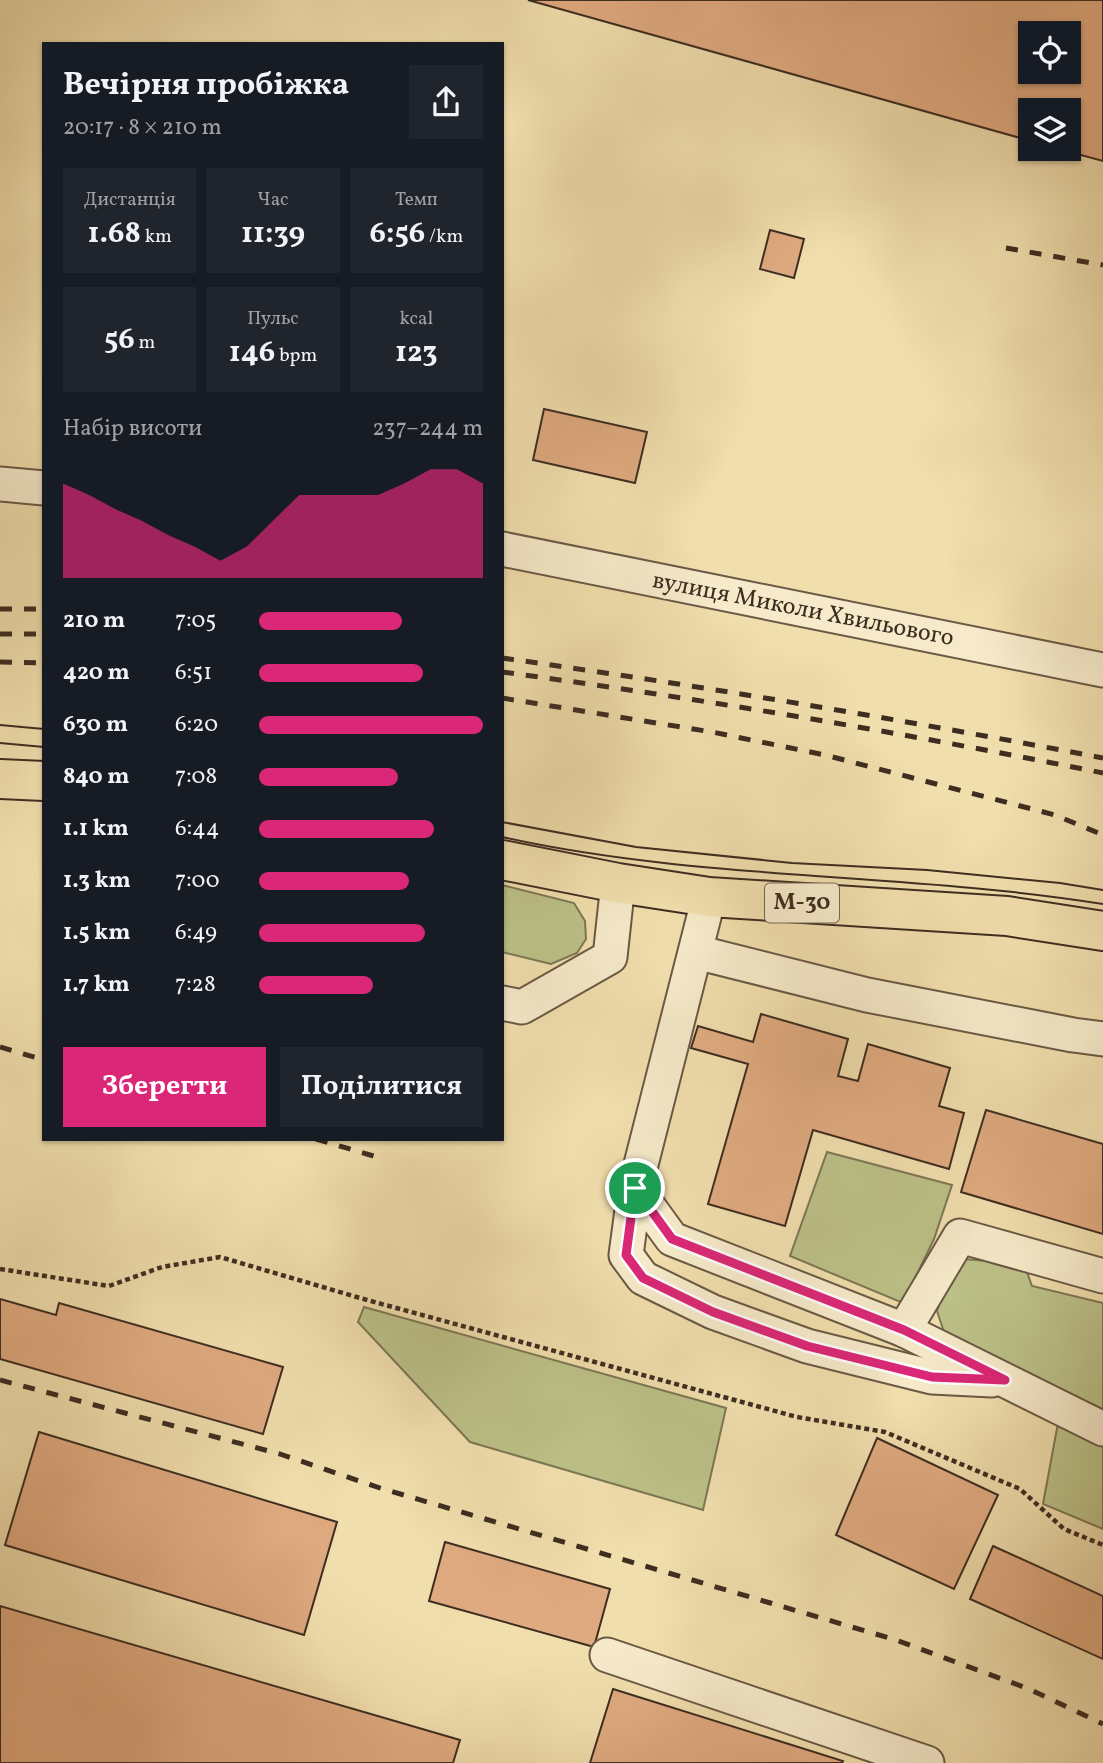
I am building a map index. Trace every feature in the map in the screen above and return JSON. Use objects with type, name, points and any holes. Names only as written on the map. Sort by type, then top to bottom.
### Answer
[{"type":"highway","points":[[0,779],[42,781]]},
{"type":"highway","name":"М-30","points":[[504,860],[618,883],[709,897],[1007,916],[1103,931]]},
{"type":"street","points":[[0,484],[42,488]]},
{"type":"street","name":"вулиця Миколи Хвильового","points":[[504,549],[1103,670]]},
{"type":"street","points":[[504,1003],[522,1007],[610,957],[618,883]]},
{"type":"street","points":[[709,897],[635,1188],[626,1255],[643,1278],[713,1312],[807,1346],[932,1377],[1005,1380]]},
{"type":"street","points":[[696,952],[867,995],[1103,1039]]},
{"type":"street","points":[[635,1188],[672,1239],[904,1330],[1103,1429]]},
{"type":"street","points":[[904,1330],[960,1236],[1103,1276]]},
{"type":"street","points":[[607,1655],[927,1763]]},
{"type":"path","points":[[0,1269],[109,1286],[162,1267],[220,1257],[367,1300],[797,1417],[885,1432],[1020,1489],[1064,1529],[1103,1545]]},
{"type":"green space","points":[[504,886],[574,903],[585,921],[586,939],[577,953],[551,964],[504,952]]},
{"type":"green space","points":[[827,1152],[952,1185],[934,1239],[903,1303],[790,1256]]},
{"type":"green space","points":[[964,1259],[1024,1264],[1032,1286],[1103,1303],[1103,1409],[945,1335],[937,1311],[950,1275]]},
{"type":"green space","points":[[364,1307],[726,1408],[703,1510],[470,1442],[358,1322]]},
{"type":"green space","points":[[1058,1423],[1103,1443],[1103,1529],[1043,1504]]},
{"type":"building","points":[[528,0],[1103,0],[1103,161],[1081,155],[1081,98],[1018,98],[1018,137]]},
{"type":"building","points":[[770,230],[804,239],[794,278],[760,269]]},
{"type":"building","points":[[544,409],[647,432],[635,483],[533,460]]},
{"type":"building","points":[[761,1014],[848,1039],[838,1076],[858,1081],[868,1044],[950,1068],[939,1106],[964,1113],[949,1169],[813,1130],[785,1226],[708,1204],[748,1064],[691,1048],[698,1026],[753,1042]]},
{"type":"building","points":[[986,1110],[1103,1144],[1103,1234],[961,1192]]},
{"type":"building","points":[[0,1299],[56,1315],[59,1303],[283,1367],[263,1434],[0,1359]]},
{"type":"building","points":[[39,1432],[337,1522],[304,1635],[5,1545]]},
{"type":"building","points":[[877,1438],[998,1495],[954,1589],[836,1535]]},
{"type":"building","points":[[445,1542],[610,1589],[594,1647],[429,1601]]},
{"type":"building","points":[[993,1546],[1103,1596],[1103,1659],[970,1599]]},
{"type":"building","points":[[0,1606],[460,1740],[453,1763],[0,1763]]},
{"type":"building","points":[[613,1689],[843,1761],[590,1763]]},
{"type":"tram line","points":[[0,725],[42,729]]},
{"type":"tram line","points":[[0,743],[42,747]]},
{"type":"tram line","points":[[504,822],[636,847],[792,863],[927,870],[1060,883],[1103,890]]},
{"type":"tram line","points":[[504,837],[651,862],[953,886],[1103,904]]},
{"type":"railway","points":[[1006,248],[1103,265]]},
{"type":"railway","points":[[0,609],[42,609]]},
{"type":"railway","points":[[0,634],[42,634]]},
{"type":"railway","points":[[504,658],[803,704],[1103,758]]},
{"type":"railway","points":[[0,662],[42,663]]},
{"type":"railway","points":[[504,672],[804,718],[1103,773]]},
{"type":"railway","points":[[504,698],[712,732],[825,755],[1055,815],[1103,835]]},
{"type":"railway","points":[[0,1047],[42,1059]]},
{"type":"railway","points":[[323,1141],[377,1157]]},
{"type":"railway","points":[[0,1380],[280,1454],[380,1488],[896,1640],[1029,1689],[1103,1724]]},
{"type":"route","points":[[635,1188],[672,1239],[876,1318],[1005,1380],[932,1377],[807,1346],[713,1312],[643,1278],[626,1255],[635,1188]]}]
